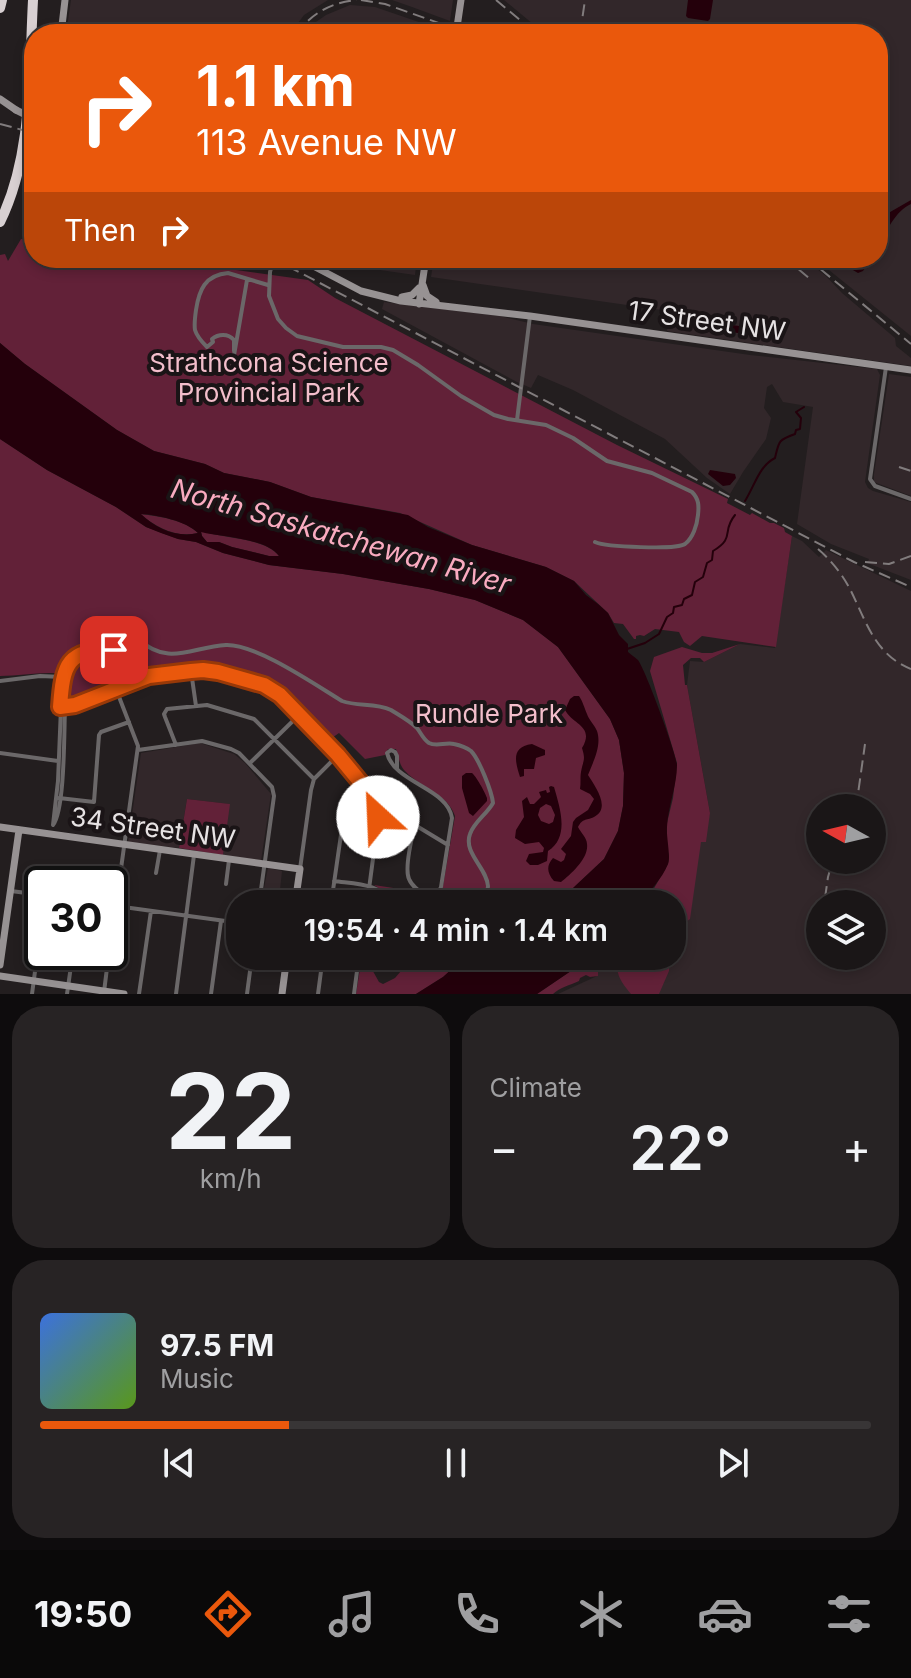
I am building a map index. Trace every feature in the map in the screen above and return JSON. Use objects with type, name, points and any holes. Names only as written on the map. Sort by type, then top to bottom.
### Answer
[{"type":"highway","points":[[0,8],[2,0]]},
{"type":"highway","points":[[37,24],[38,1]]},
{"type":"highway","points":[[36,24],[38,1]]},
{"type":"highway","points":[[0,222],[11,196],[24,147]]},
{"type":"main road","points":[[62,24],[65,0]]},
{"type":"main road","points":[[457,24],[461,0]]},
{"type":"main road","points":[[0,99],[24,112]]},
{"type":"main road","name":"17 Street NW","points":[[317,268],[379,297],[911,370]]},
{"type":"main road","points":[[419,302],[424,268]]},
{"type":"main road","name":"17 Street NW","points":[[332,276],[419,302],[497,312]]},
{"type":"main road","points":[[402,297],[415,293],[422,282]]},
{"type":"main road","points":[[422,282],[425,293],[436,302]]},
{"type":"main road","name":"34 Street NW","points":[[0,827],[52,830],[124,845],[300,869]]},
{"type":"main road","points":[[0,965],[19,830]]},
{"type":"main road","points":[[297,890],[300,869]]},
{"type":"main road","points":[[282,994],[285,970]]},
{"type":"main road","points":[[0,976],[68,990],[124,994]]},
{"type":"street","points":[[272,268],[269,296],[278,319],[297,336],[343,347],[393,350],[494,415],[552,427],[607,461],[652,473],[697,497],[697,522],[688,541],[681,546],[620,546],[595,542]]},
{"type":"street","points":[[234,351],[234,340],[229,336],[217,336],[207,347],[198,337],[195,320],[201,289],[212,277],[228,273],[268,285]]},
{"type":"street","points":[[232,367],[247,280]]},
{"type":"street","points":[[517,420],[530,316]]},
{"type":"street","points":[[886,367],[869,475],[871,483],[877,487],[911,499]]},
{"type":"street","points":[[52,830],[58,798],[63,677],[71,662],[83,652],[120,648],[138,639],[154,651],[169,654],[225,645],[240,646],[257,652],[342,701],[390,710],[413,725],[432,744],[453,744],[469,750],[493,798],[491,807],[472,829],[469,838],[470,848],[488,884],[487,890]]},
{"type":"street","points":[[63,707],[149,676],[191,671],[218,672],[264,685],[300,714],[363,783],[373,800],[378,812],[369,890]]},
{"type":"street","points":[[191,671],[196,706]]},
{"type":"street","points":[[0,681],[40,676],[63,677]]},
{"type":"street","points":[[116,689],[138,750],[121,866]]},
{"type":"street","points":[[176,745],[165,712],[207,705],[254,719],[314,779]]},
{"type":"street","points":[[58,798],[63,707]]},
{"type":"street","points":[[249,764],[300,714]]},
{"type":"street","points":[[58,798],[94,802],[99,735],[129,722]]},
{"type":"street","points":[[138,750],[206,742],[235,751],[272,787],[274,794],[261,890]]},
{"type":"street","points":[[0,753],[58,761]]},
{"type":"street","points":[[300,869],[314,779],[338,755]]},
{"type":"street","points":[[397,768],[450,808],[452,818],[440,890]]},
{"type":"street","points":[[333,890],[346,800],[363,783]]},
{"type":"street","points":[[378,812],[415,825],[448,845]]},
{"type":"street","points":[[415,825],[407,870],[408,878],[418,890]]},
{"type":"street","points":[[156,873],[160,850]]},
{"type":"street","points":[[176,994],[194,855]]},
{"type":"street","points":[[226,884],[229,860]]},
{"type":"street","points":[[334,881],[370,886],[377,890]]},
{"type":"street","points":[[11,891],[24,893]]},
{"type":"street","points":[[128,908],[226,922]]},
{"type":"street","points":[[139,994],[151,911]]},
{"type":"street","points":[[211,994],[221,921]]},
{"type":"street","points":[[32,994],[35,970]]},
{"type":"street","points":[[68,990],[71,970]]},
{"type":"street","points":[[103,992],[107,970]]},
{"type":"street","points":[[247,994],[250,970]]},
{"type":"street","points":[[318,994],[321,970]]},
{"type":"street","points":[[354,994],[357,970]]},
{"type":"shaded area","points":[[71,0],[328,0],[304,15],[297,24],[67,24]]},
{"type":"shaded area","points":[[392,0],[453,0],[450,21],[412,7]]},
{"type":"shaded area","points":[[504,0],[911,0],[911,336],[826,268],[888,268],[888,24],[533,24]]},
{"type":"shaded area","points":[[350,5],[375,7],[425,24],[313,24]]},
{"type":"shaded area","points":[[366,268],[416,268],[415,275]]},
{"type":"shaded area","points":[[432,268],[816,268],[895,338],[896,346],[911,358],[911,366],[667,331],[669,311],[431,277]]},
{"type":"shaded area","points":[[384,302],[500,316],[533,324],[750,355],[877,369],[880,375],[865,482],[873,491],[911,502],[911,580],[867,563],[869,559],[831,544],[797,524],[813,407],[783,402],[772,384],[767,387],[764,408],[771,418],[766,439],[730,494],[707,478],[665,439],[538,375],[531,388],[517,382],[382,309]]},
{"type":"shaded area","points":[[889,374],[911,377],[911,496],[874,482]]},
{"type":"shaded area","points":[[792,536],[819,557],[826,550],[911,591],[911,994],[558,994],[597,976],[598,970],[686,970],[686,890],[679,890],[701,842],[710,813],[687,685],[690,661],[704,662],[740,644],[775,648]]},
{"type":"shaded area","points":[[200,743],[234,754],[271,794],[261,861],[223,855],[229,804],[187,799],[179,848],[128,842],[141,753]]},
{"type":"shaded area","points":[[268,868],[282,871],[280,890],[264,888]]},
{"type":"green space","name":"Strathcona Science Provincial Park","points":[[21,239],[24,239],[24,268],[221,268],[308,280],[335,298],[617,445],[728,499],[727,503],[750,515],[752,513],[784,528],[792,536],[776,647],[702,636],[690,646],[679,632],[655,629],[634,639],[623,624],[614,623],[608,613],[574,581],[546,567],[472,545],[400,513],[311,497],[270,482],[224,473],[205,464],[154,451],[117,430],[0,343],[0,255],[5,254],[8,261]]},
{"type":"green space","name":"Rundle Park","points":[[0,439],[146,527],[178,539],[269,565],[429,589],[475,600],[523,620],[558,647],[610,719],[619,740],[624,773],[623,806],[618,831],[604,859],[571,890],[441,890],[455,816],[452,808],[404,770],[396,749],[388,749],[385,755],[365,759],[339,733],[329,740],[271,684],[215,665],[204,665],[146,673],[69,704],[64,702],[65,674],[0,676]]},
{"type":"green space","points":[[140,514],[179,522],[198,533],[168,531]]},
{"type":"green space","points":[[201,531],[264,545],[279,556],[207,542]]},
{"type":"green space","points":[[740,644],[704,662],[700,658],[691,658],[683,665],[710,813],[706,842],[701,842],[690,919],[686,922],[686,890],[653,890],[668,864],[667,823],[677,763],[650,671],[654,657],[682,647],[712,653]]},
{"type":"green space","points":[[187,799],[230,804],[223,855],[179,848]]},
{"type":"green space","points":[[374,885],[406,890],[382,890]]},
{"type":"green space","points":[[360,970],[372,970],[383,984],[403,970],[451,970],[416,994],[356,994]]},
{"type":"green space","points":[[572,970],[598,970],[598,976],[586,975],[553,994],[537,994]]},
{"type":"green space","points":[[617,970],[669,970],[659,994],[631,994]]},
{"type":"water","points":[[688,0],[713,0],[710,19],[688,18]]},
{"type":"water","points":[[911,200],[911,204],[900,211],[888,229],[888,213]]},
{"type":"water","points":[[849,268],[865,268],[858,273]]},
{"type":"water","points":[[725,324],[768,330],[766,337],[724,331]]},
{"type":"water","name":"North Saskatchewan River","points":[[0,343],[117,430],[154,451],[205,464],[224,473],[270,482],[311,497],[408,515],[472,545],[546,567],[574,581],[608,613],[619,635],[628,644],[628,652],[638,660],[654,695],[675,757],[677,773],[667,827],[669,861],[662,875],[651,890],[571,890],[604,859],[618,831],[623,806],[624,773],[619,740],[610,719],[558,647],[523,620],[475,600],[429,589],[269,565],[178,539],[146,527],[0,439]],"holes":[[[141,514],[171,519],[198,533],[168,531]],[[201,532],[254,542],[279,556],[207,542]]]},
{"type":"water","points":[[710,470],[735,474],[736,478],[730,485],[723,486],[708,474]]},
{"type":"water","points":[[574,696],[579,696],[597,731],[598,748],[588,775],[600,796],[602,808],[578,827],[586,840],[587,849],[578,865],[561,882],[552,878],[549,864],[553,858],[561,862],[564,860],[566,854],[561,849],[571,836],[573,822],[588,810],[594,799],[580,789],[584,758],[582,748],[586,735],[565,710]]},
{"type":"water","points":[[532,744],[545,750],[545,755],[536,758],[534,769],[524,769],[524,776],[520,777],[516,756],[521,748]]},
{"type":"water","points":[[466,773],[474,775],[487,798],[473,816],[469,813],[462,788],[462,776]]},
{"type":"water","points":[[549,787],[554,787],[561,813],[561,830],[555,845],[548,851],[547,861],[530,865],[526,861],[529,854],[543,852],[544,848],[539,842],[525,844],[515,838],[524,817],[522,801],[527,797],[530,804],[534,804],[541,797],[539,792],[550,792]],"holes":[[[546,804],[551,806],[555,815],[549,824],[541,821],[538,815],[540,808]]]},
{"type":"water","points":[[451,970],[572,970],[537,994],[416,994]]},
{"type":"waterway","points":[[745,501],[761,471],[775,458],[780,442],[800,429],[801,418],[796,412],[804,407]]},
{"type":"waterway","points":[[627,649],[659,634],[674,607],[682,605],[684,599],[692,595],[695,582],[703,577],[713,551],[724,542],[735,515]]},
{"type":"railway","points":[[305,24],[322,10],[357,0]]},
{"type":"railway","points":[[361,0],[385,4],[442,24]]},
{"type":"railway","points":[[496,0],[525,24]]},
{"type":"railway","points":[[581,24],[585,0]]},
{"type":"railway","points":[[0,124],[24,130]]},
{"type":"railway","points":[[291,268],[854,562],[911,587]]},
{"type":"railway","points":[[797,268],[809,278]]},
{"type":"railway","points":[[819,268],[911,344]]},
{"type":"railway","points":[[899,467],[911,471]]},
{"type":"railway","points":[[818,549],[843,578],[880,646],[911,669]]},
{"type":"railway","points":[[865,562],[889,564],[911,556]]},
{"type":"railway","points":[[858,794],[865,744]]},
{"type":"railway","points":[[826,890],[829,874]]},
{"type":"route","points":[[114,650],[89,650],[74,659],[63,677],[60,707],[75,705],[149,676],[191,671],[218,672],[264,685],[280,695],[363,783],[371,795],[378,817]]}]
